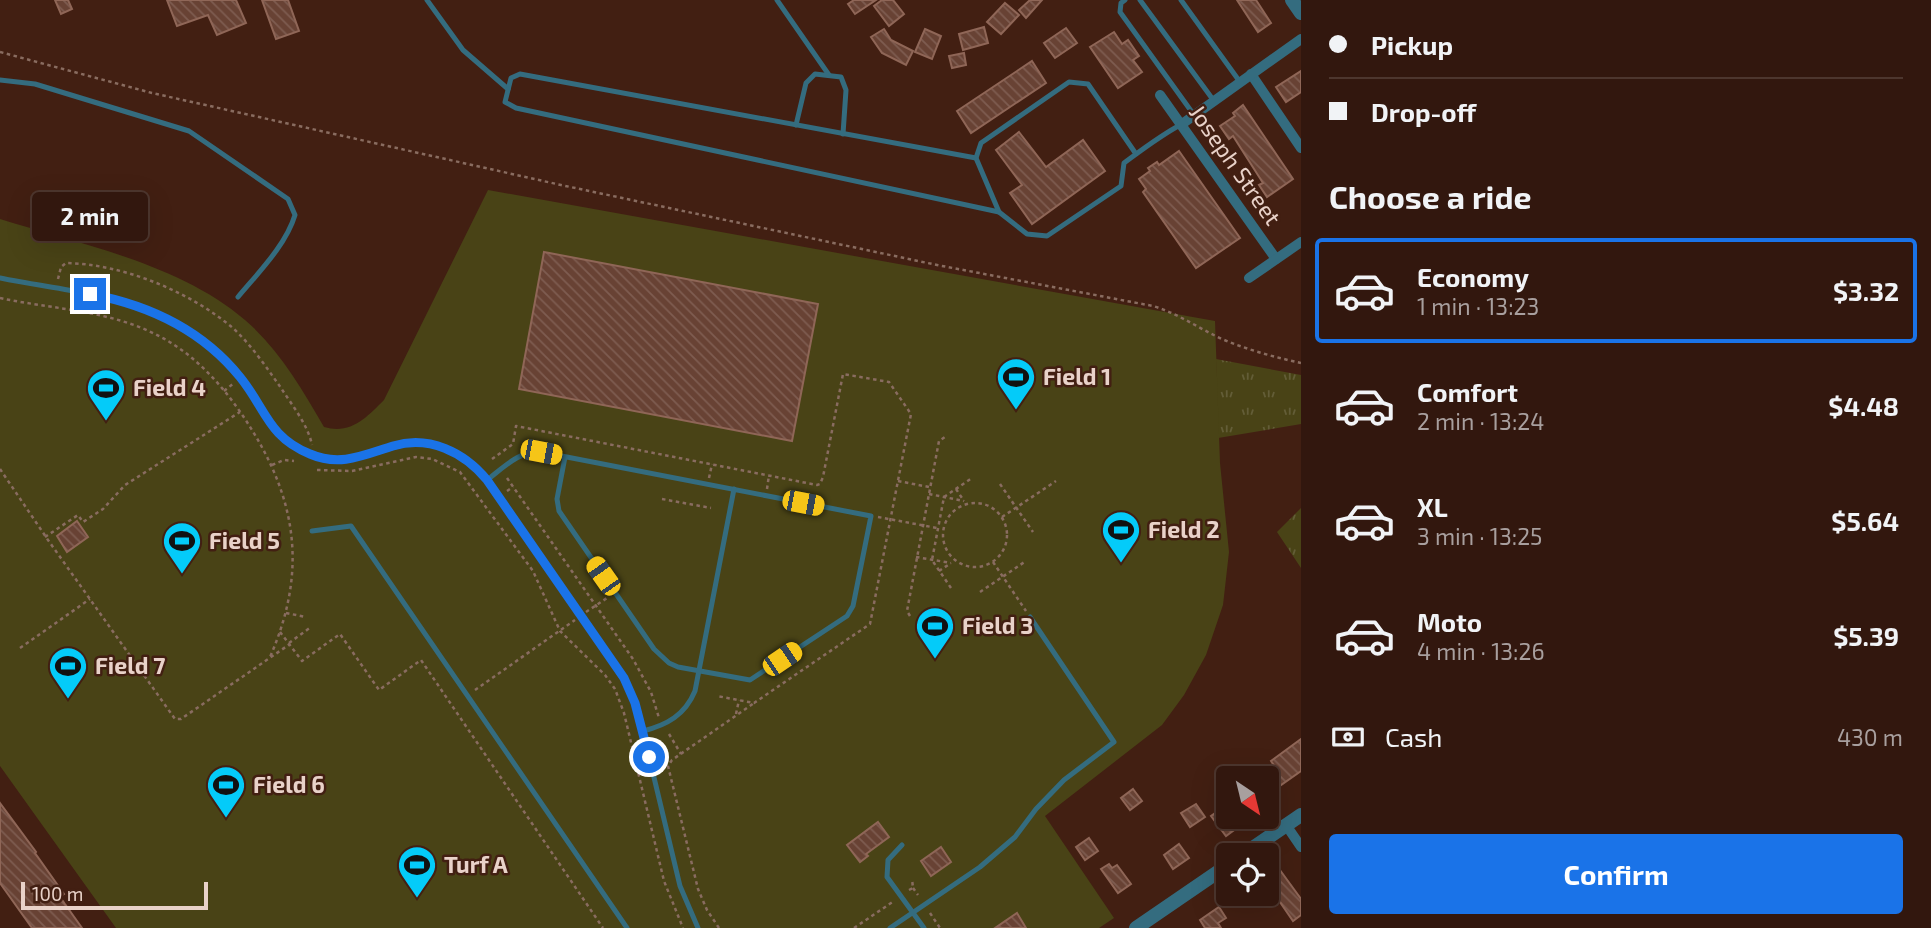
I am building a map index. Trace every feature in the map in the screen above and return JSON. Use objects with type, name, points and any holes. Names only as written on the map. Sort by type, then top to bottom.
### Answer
[{"type":"street","points":[[1292,0],[1301,13]]},
{"type":"street","points":[[1182,124],[1301,39]]},
{"type":"street","points":[[1251,74],[1301,148]]},
{"type":"street","name":"Joseph Street","points":[[1160,94],[1276,259]]},
{"type":"street","points":[[1249,278],[1301,242]]},
{"type":"street","points":[[1260,843],[1301,815]]},
{"type":"street","points":[[1286,825],[1301,847]]},
{"type":"street","points":[[1136,928],[1216,872]]},
{"type":"lane","points":[[427,0],[463,50],[508,89]]},
{"type":"lane","points":[[778,0],[829,75]]},
{"type":"lane","points":[[1125,0],[1121,3],[1120,12],[1194,116]]},
{"type":"lane","points":[[1140,0],[1214,102]]},
{"type":"lane","points":[[1181,0],[1240,82]]},
{"type":"lane","points":[[976,158],[520,74],[511,78],[505,102],[516,108],[999,212],[1027,234],[1047,236],[1121,186],[1125,163],[1165,133],[1182,124]]},
{"type":"lane","points":[[796,125],[806,83],[815,74],[841,77],[846,90],[843,134]]},
{"type":"lane","points":[[0,80],[34,84],[189,131],[288,199],[295,215],[290,229],[238,297]]},
{"type":"lane","points":[[999,212],[976,158],[981,143],[1069,82],[1088,83],[1136,155]]},
{"type":"lane","points":[[0,278],[134,303],[174,321],[209,346],[241,378],[272,428],[280,436],[314,456],[345,460],[404,444],[430,444],[467,460],[487,480],[624,678],[643,731],[680,886],[698,928]]},
{"type":"lane","points":[[487,480],[527,452],[565,457],[871,516],[853,606],[847,616],[750,680],[677,667],[663,659],[559,510],[557,499],[565,457]]},
{"type":"lane","points":[[643,731],[670,722],[692,699],[734,489]]},
{"type":"lane","points":[[312,531],[351,526],[627,928]]},
{"type":"lane","points":[[890,928],[979,867],[1015,837],[1036,809],[1064,780],[1114,742],[1030,617]]},
{"type":"lane","points":[[902,845],[888,860],[887,877],[925,928]]},
{"type":"path","points":[[0,52],[152,93],[561,185],[937,265],[1153,306],[1173,312],[1221,338],[1261,354],[1301,363]]},
{"type":"path","points":[[0,298],[110,317],[144,329],[183,350],[225,391],[272,465],[285,499],[293,540],[293,574],[286,613],[270,657]]},
{"type":"path","points":[[492,459],[513,444],[516,426],[820,484],[843,374],[889,382],[911,414],[870,624],[670,761],[668,768],[698,889],[719,928]]},
{"type":"path","points":[[225,391],[234,383]]},
{"type":"path","points":[[46,537],[78,515],[83,522],[103,509],[125,485],[240,412]]},
{"type":"path","points":[[910,616],[907,611],[916,557],[939,441],[945,437]]},
{"type":"path","points":[[317,470],[352,471],[407,457],[424,458],[449,465],[460,472],[537,579],[560,631],[605,675],[615,689],[626,712],[664,881],[683,928]]},
{"type":"path","points":[[272,465],[284,460],[294,461]]},
{"type":"path","points":[[708,484],[712,464]]},
{"type":"path","points":[[0,469],[175,719],[181,719],[311,627]]},
{"type":"path","points":[[765,495],[769,475]]},
{"type":"path","points":[[507,478],[640,671],[659,718]]},
{"type":"path","points":[[951,588],[932,560],[938,528],[944,497],[972,478]]},
{"type":"path","points":[[898,481],[930,487]]},
{"type":"path","points":[[1002,517],[1056,481]]},
{"type":"path","points":[[1000,484],[1033,532]]},
{"type":"path","points":[[507,491],[513,487]]},
{"type":"path","points":[[956,489],[965,503]]},
{"type":"path","points":[[929,494],[988,506],[1002,517],[1007,541],[993,562],[976,567],[962,565],[954,560],[944,544],[943,529],[950,516],[965,503]]},
{"type":"path","points":[[662,499],[711,508]]},
{"type":"path","points":[[486,506],[491,503]]},
{"type":"path","points":[[871,516],[943,529]]},
{"type":"path","points":[[916,557],[951,563]]},
{"type":"path","points":[[939,571],[954,560]]},
{"type":"path","points":[[980,592],[1026,561]]},
{"type":"path","points":[[993,562],[1030,617]]},
{"type":"path","points":[[474,690],[615,592]]},
{"type":"path","points":[[20,648],[90,599]]},
{"type":"path","points":[[286,613],[306,617]]},
{"type":"path","points":[[280,632],[302,661],[340,634],[379,690],[421,660],[603,928]]},
{"type":"path","points":[[717,696],[754,703]]},
{"type":"path","points":[[736,716],[739,700]]},
{"type":"path","points":[[647,706],[655,704]]},
{"type":"path","points":[[669,734],[681,754]]},
{"type":"path","points":[[912,879],[911,889],[918,895]]},
{"type":"path","points":[[854,928],[894,901]]},
{"type":"path","points":[[930,913],[940,928]]},
{"type":"green space","points":[[488,190],[1215,321],[1220,463],[1229,552],[1223,605],[1206,655],[1184,695],[1162,725],[1045,816],[1114,918],[1099,928],[116,928],[0,766],[0,219],[128,258],[191,284],[219,301],[245,320],[269,344],[324,427],[342,429],[358,423],[384,400]]},
{"type":"green space","points":[[1216,359],[1301,375],[1301,424],[1218,438]]},
{"type":"green space","points":[[1301,508],[1301,568],[1277,532]]},
{"type":"building","points":[[55,0],[68,0],[72,9],[61,14]]},
{"type":"building","points":[[167,0],[236,0],[246,23],[217,35],[208,15],[177,26]]},
{"type":"building","points":[[262,0],[288,0],[299,31],[276,39]]},
{"type":"building","points":[[854,0],[876,0],[855,14],[848,4]]},
{"type":"building","points":[[882,0],[893,0],[904,14],[889,26],[874,6]]},
{"type":"building","points":[[1030,0],[1042,0],[1026,18],[1019,10]]},
{"type":"building","points":[[1237,0],[1256,0],[1271,23],[1258,32]]},
{"type":"building","points":[[1005,3],[1019,15],[1001,34],[987,22]]},
{"type":"building","points":[[984,27],[988,43],[963,50],[959,34]]},
{"type":"building","points":[[1066,28],[1077,43],[1055,58],[1044,43]]},
{"type":"building","points":[[884,29],[891,40],[913,51],[906,65],[882,53],[871,37]]},
{"type":"building","points":[[925,29],[941,36],[932,59],[915,52]]},
{"type":"building","points":[[1114,32],[1122,44],[1128,40],[1139,56],[1133,60],[1142,72],[1118,88],[1090,47]]},
{"type":"building","points":[[964,53],[966,65],[952,68],[949,56]]},
{"type":"building","points":[[1032,61],[1046,83],[971,133],[957,111]]},
{"type":"building","points":[[1301,71],[1301,92],[1286,102],[1276,87]]},
{"type":"building","points":[[1243,105],[1293,179],[1267,197],[1259,185],[1263,183],[1233,136],[1229,139],[1220,126],[1235,116],[1233,113]]},
{"type":"building","points":[[1019,132],[1046,167],[1083,140],[1105,171],[1032,224],[1010,193],[1022,185],[996,150]]},
{"type":"building","points":[[1179,151],[1240,238],[1196,268],[1143,192],[1146,189],[1139,179],[1150,171],[1148,168],[1157,162],[1159,165]]},
{"type":"building","points":[[544,252],[818,304],[792,441],[519,389]]},
{"type":"building","points":[[77,521],[88,537],[67,552],[57,536]]},
{"type":"building","points":[[1301,739],[1301,771],[1281,785],[1279,766],[1274,766],[1271,761]]},
{"type":"building","points":[[1133,789],[1142,801],[1130,810],[1121,798]]},
{"type":"building","points":[[0,803],[64,894],[60,897],[82,928],[32,928],[0,883]]},
{"type":"building","points":[[1196,804],[1205,817],[1190,827],[1181,813]]},
{"type":"building","points":[[878,822],[889,837],[866,854],[868,856],[860,862],[847,845]]},
{"type":"building","points":[[1222,830],[1234,830],[1226,836]]},
{"type":"building","points":[[1089,838],[1098,851],[1085,860],[1076,847]]},
{"type":"building","points":[[1179,844],[1189,858],[1173,869],[1164,855]]},
{"type":"building","points":[[941,847],[951,862],[931,876],[921,861]]},
{"type":"building","points":[[1109,864],[1112,868],[1117,865],[1131,884],[1118,893],[1101,869]]},
{"type":"building","points":[[1279,869],[1301,899],[1301,915],[1293,921],[1279,901]]},
{"type":"building","points":[[1219,907],[1226,918],[1218,923],[1221,928],[1205,928],[1200,920]]},
{"type":"building","points":[[1017,913],[1026,928],[995,928]]},
{"type":"place","name":"Field 1","points":[[1016,411]]},
{"type":"place","name":"Field 4","points":[[106,422]]},
{"type":"place","name":"Field 2","points":[[1121,564]]},
{"type":"place","name":"Field 5","points":[[182,575]]},
{"type":"place","name":"Field 3","points":[[935,660]]},
{"type":"place","name":"Field 7","points":[[68,700]]},
{"type":"place","name":"Field 6","points":[[226,819]]},
{"type":"place","name":"Turf A","points":[[417,899]]},
{"type":"route","points":[[90,294],[134,303],[174,321],[192,333],[241,378],[272,428],[304,452],[332,460],[345,460],[404,444],[430,444],[456,453],[477,467],[624,678],[635,703],[649,757]]}]
